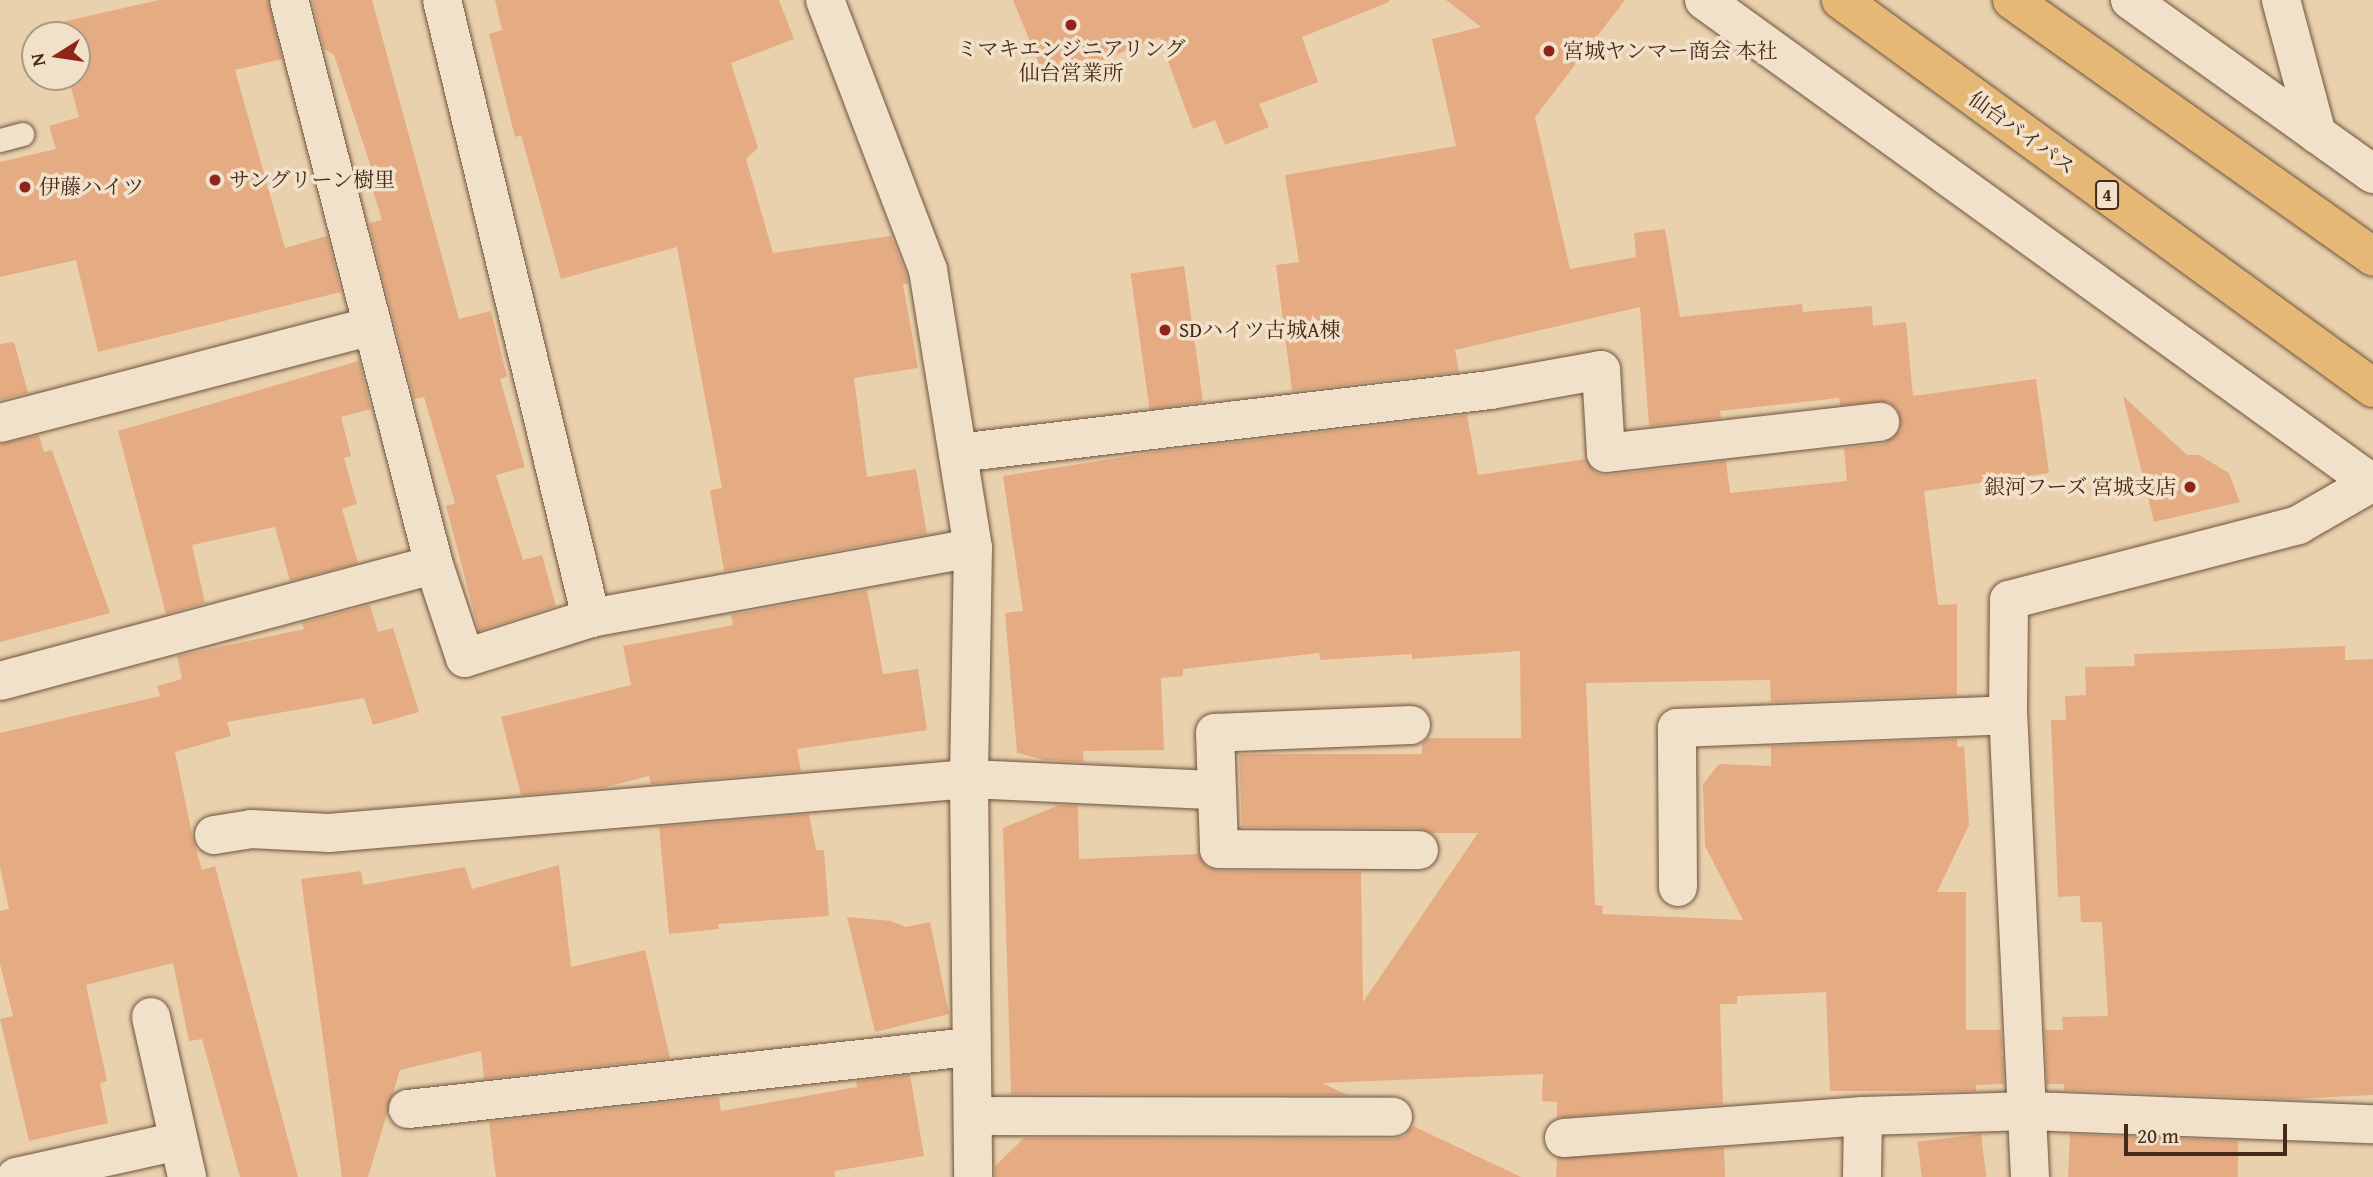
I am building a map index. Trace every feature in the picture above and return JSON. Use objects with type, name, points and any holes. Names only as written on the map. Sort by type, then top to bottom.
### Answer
[{"type":"highway","name":"仙台バイパス","points":[[1841,0],[2373,388]]},
{"type":"highway","points":[[2012,0],[2373,257]]},
{"type":"street","points":[[289,0],[434,565],[466,658],[591,618],[973,548]]},
{"type":"street","points":[[442,0],[591,618]]},
{"type":"street","points":[[825,0],[928,270],[973,548],[969,779],[969,1047],[973,1177]]},
{"type":"street","points":[[1704,0],[2372,484],[2298,525],[2009,600],[2008,715],[2030,1111],[2030,1177]]},
{"type":"street","points":[[2130,0],[2373,174]]},
{"type":"street","points":[[2281,0],[2317,134]]},
{"type":"street","points":[[0,423],[373,326]]},
{"type":"street","points":[[958,453],[1490,390],[1601,370],[1606,453],[1880,422]]},
{"type":"street","points":[[0,681],[434,565]]},
{"type":"street","points":[[1678,887],[1677,728],[2008,715]]},
{"type":"street","points":[[1411,725],[1216,733],[1215,790],[1219,849],[1419,850]]},
{"type":"street","points":[[214,835],[251,829],[329,833],[969,779],[1215,790]]},
{"type":"street","points":[[16,1177],[183,1159],[151,1017]]},
{"type":"street","points":[[408,1109],[969,1047]]},
{"type":"street","points":[[1564,1138],[1863,1116],[2030,1111],[2373,1124]]},
{"type":"street","points":[[973,1116],[1393,1117]]},
{"type":"street","points":[[1862,1177],[1863,1116]]},
{"type":"lane","points":[[0,140],[22,134]]},
{"type":"building","points":[[159,0],[268,0],[282,59],[235,70],[285,248],[327,236],[341,292],[98,352],[76,260],[0,277],[0,162],[56,149],[49,126],[79,117],[72,91],[91,91],[91,21],[66,21]]},
{"type":"building","points":[[312,0],[372,0],[459,319],[491,311],[507,377],[500,379],[525,467],[496,475],[523,560],[542,555],[556,606],[479,631],[446,506],[455,503],[424,397],[414,399],[369,223],[382,220],[369,178],[374,176],[334,55],[324,49]]},
{"type":"building","points":[[495,0],[779,0],[794,39],[731,63],[758,148],[746,159],[773,253],[891,236],[907,276],[908,284],[903,284],[918,368],[854,378],[867,477],[916,469],[927,534],[724,571],[710,490],[722,488],[677,247],[561,279],[521,135],[515,137],[489,34],[502,30]]},
{"type":"building","points":[[1013,0],[1389,2],[1302,37],[1318,82],[1259,104],[1269,127],[1225,145],[1215,120],[1193,129],[1159,37],[1047,83]]},
{"type":"building","points":[[1446,0],[1625,0],[1535,117],[1570,269],[1636,257],[1634,233],[1665,229],[1680,317],[1802,304],[1803,312],[1872,306],[1873,326],[1906,322],[1913,396],[2036,379],[2049,473],[1924,491],[1938,605],[1957,604],[1957,695],[1771,702],[1770,680],[1586,683],[1595,905],[1603,906],[1602,914],[1743,920],[1705,846],[1703,784],[1719,764],[1771,766],[1771,746],[1957,739],[1957,747],[1964,746],[1969,825],[1937,892],[1966,892],[1966,1030],[2001,1030],[2004,1084],[1976,1085],[1976,1091],[1830,1091],[1826,992],[1737,996],[1737,1004],[1720,1004],[1723,1104],[1557,1118],[1557,1102],[1542,1101],[1543,1074],[1322,1083],[1347,1095],[1011,1094],[1003,828],[1059,805],[1078,806],[1079,859],[1198,854],[1208,868],[1219,871],[1361,872],[1363,1002],[1478,833],[1432,833],[1419,828],[1242,827],[1239,754],[1422,754],[1422,744],[1428,738],[1521,738],[1520,651],[1412,659],[1412,654],[1320,660],[1319,653],[1183,669],[1183,676],[1161,678],[1164,750],[1083,751],[1084,762],[1044,760],[1017,753],[1005,613],[1023,611],[1003,476],[1154,452],[1467,415],[1478,475],[1586,459],[1596,473],[1608,475],[1726,461],[1730,493],[1847,481],[1844,448],[1883,444],[1900,430],[1898,410],[1889,402],[1840,405],[1839,398],[1720,411],[1721,418],[1649,426],[1640,307],[1455,350],[1459,372],[1292,391],[1276,265],[1299,262],[1285,175],[1456,146],[1432,39],[1481,27]]},
{"type":"building","name":"SDハイツ古城A棟","points":[[1184,266],[1203,402],[1150,409],[1131,274]]},
{"type":"building","points":[[14,342],[28,393],[0,400],[0,344]]},
{"type":"building","points":[[359,361],[371,409],[341,417],[351,456],[344,458],[357,504],[342,509],[358,563],[290,581],[275,527],[192,545],[205,603],[166,614],[118,431]]},
{"type":"building","name":"銀河フーズ 宮城支店","points":[[2123,396],[2187,455],[2199,455],[2229,473],[2240,502],[2154,522]]},
{"type":"building","points":[[39,435],[44,452],[52,450],[110,613],[0,642],[0,444]]},
{"type":"building","points":[[867,590],[883,674],[918,669],[927,730],[797,749],[801,771],[651,784],[649,776],[602,788],[521,795],[501,717],[631,685],[623,646],[733,625],[731,615]]},
{"type":"building","points":[[370,605],[378,632],[393,628],[419,712],[373,725],[364,698],[227,722],[231,736],[175,752],[193,839],[202,870],[215,866],[298,1177],[240,1177],[202,1039],[189,1041],[173,963],[86,985],[107,1081],[100,1083],[108,1123],[29,1141],[0,1019],[13,1016],[0,964],[0,911],[9,909],[0,867],[0,733],[160,696],[157,686],[182,679],[177,656],[304,629],[302,623]]},
{"type":"building","points":[[2345,646],[2345,660],[2373,659],[2373,1095],[2289,1099],[2064,1090],[2064,1084],[2047,1084],[2045,1030],[2063,1030],[2062,1017],[2108,1016],[2102,922],[2081,922],[2080,896],[2058,897],[2051,720],[2066,720],[2065,696],[2086,695],[2085,667],[2135,666],[2134,654]]},
{"type":"building","points":[[809,814],[816,850],[824,850],[829,916],[718,924],[719,929],[669,934],[659,827]]},
{"type":"building","points":[[559,865],[571,967],[645,950],[670,1058],[484,1079],[481,1051],[400,1070],[368,1177],[342,1177],[301,879],[361,871],[363,885],[465,867],[472,889]]},
{"type":"building","points":[[847,917],[891,921],[906,927],[930,922],[949,1014],[875,1032]]},
{"type":"building","points":[[910,1075],[924,1156],[834,1171],[835,1177],[496,1177],[489,1122],[719,1097],[721,1111],[857,1087],[856,1081]]},
{"type":"building","points":[[1413,1126],[1521,1177],[995,1177],[995,1166],[1024,1138],[1393,1139],[1404,1136]]},
{"type":"building","points":[[1981,1134],[1986,1177],[1922,1177],[1917,1142]]},
{"type":"building","points":[[2070,1134],[2238,1141],[2238,1177],[2068,1177]]},
{"type":"building","points":[[1724,1148],[1725,1177],[1556,1177],[1557,1158]]},
{"type":"place","name":"ミマキエンジニアリング 仙台営業所","points":[[1071,25]]},
{"type":"place","name":"宮城ヤンマー商会 本社","points":[[1549,51]]},
{"type":"place","name":"サングリーン樹里","points":[[215,180]]},
{"type":"place","name":"伊藤ハイツ","points":[[25,187]]},
{"type":"place","name":"SDハイツ古城A棟","points":[[1165,330]]},
{"type":"place","name":"銀河フーズ 宮城支店","points":[[2190,487]]}]
